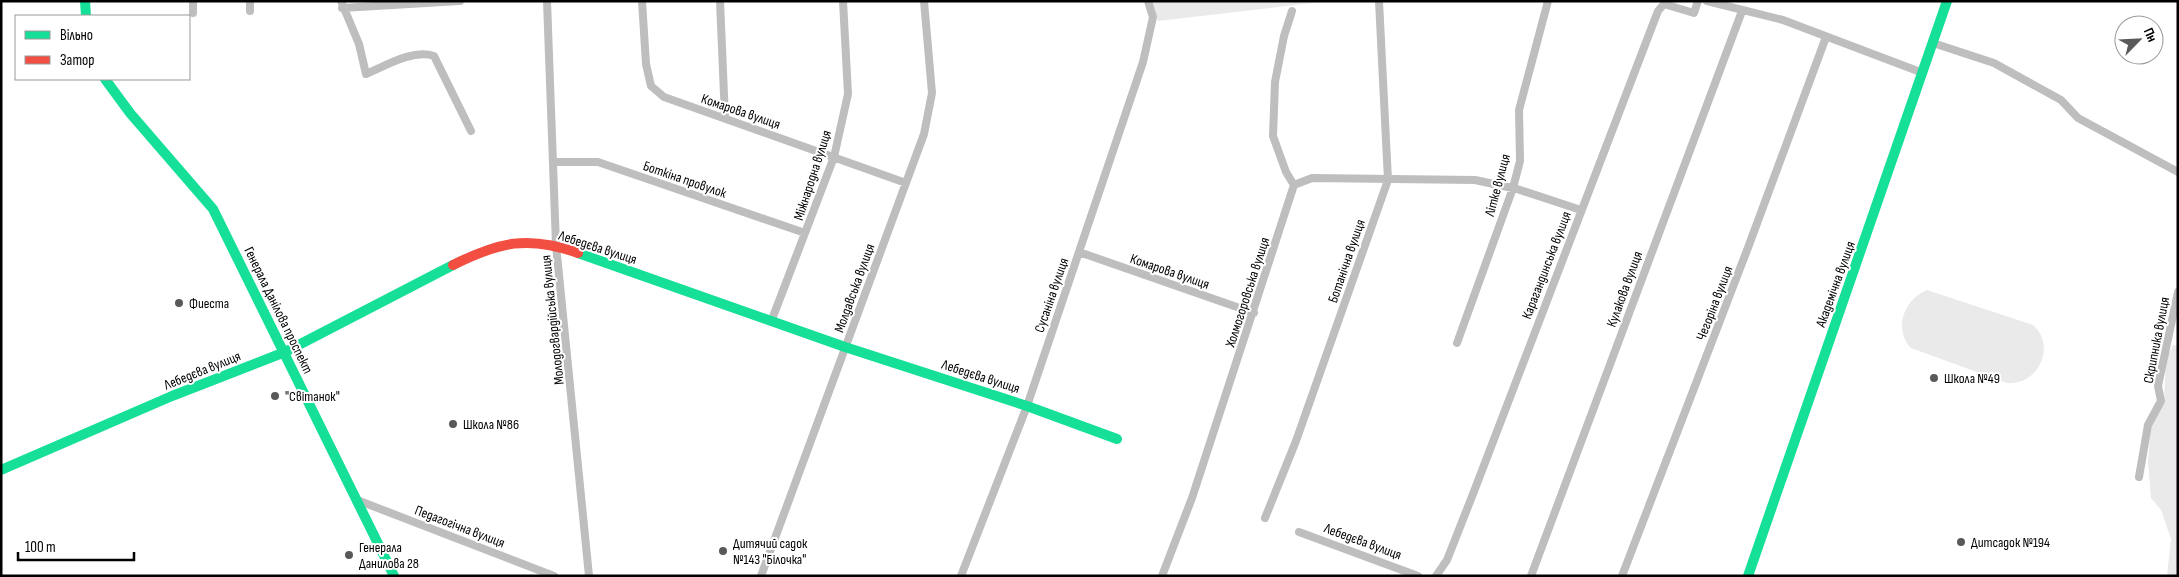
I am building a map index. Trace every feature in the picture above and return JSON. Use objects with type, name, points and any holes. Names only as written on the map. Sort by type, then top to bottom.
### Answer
[{"type":"main road","points":[[84,1],[86,15]]},
{"type":"main road","name":"Академічна вулиця","points":[[1748,576],[1947,1]]},
{"type":"main road","name":"Генерала Данілова проспект","points":[[106,80],[125,107],[193,181],[213,209],[394,576]]},
{"type":"main road","name":"Лебедєва вулиця","points":[[1,470],[172,396],[285,352],[481,251],[512,242],[556,245],[771,322],[1027,406],[1117,439]]},
{"type":"street","points":[[193,1],[193,13]]},
{"type":"street","points":[[250,1],[250,11]]},
{"type":"street","points":[[460,1],[341,4],[359,44],[366,74],[413,56],[425,53],[434,56],[471,131]]},
{"type":"street","name":"Молодогвардійська вулиця","points":[[547,1],[556,245],[589,576]]},
{"type":"street","name":"Комарова вулиця","points":[[642,1],[646,64],[650,86],[664,97],[906,183]]},
{"type":"street","points":[[720,1],[725,118]]},
{"type":"street","name":"Міжнародна вулиця","points":[[771,322],[834,157],[848,94],[843,1]]},
{"type":"street","name":"Молдавська вулиця","points":[[761,576],[924,134],[932,93],[924,1]]},
{"type":"street","name":"Сусаніна вулиця","points":[[961,576],[1027,406],[1143,62],[1153,17],[1148,1]]},
{"type":"street","name":"Ботанічна вулиця","points":[[1265,518],[1296,441],[1388,180],[1379,1]]},
{"type":"street","name":"Літке вулиця","points":[[1457,343],[1513,188],[1520,161],[1519,110],[1548,1]]},
{"type":"street","name":"Карагандинська вулиця","points":[[1436,576],[1447,560],[1658,12],[1664,4],[1694,13],[1698,1]]},
{"type":"street","points":[[1707,1],[1783,20],[1923,73]]},
{"type":"street","points":[[1292,11],[1284,36],[1275,82],[1273,136],[1286,172],[1294,185],[1312,178],[1475,180],[1513,188],[1581,210]]},
{"type":"street","name":"Кулакова вулиця","points":[[1531,576],[1742,11]]},
{"type":"street","name":"Чегоріна вулиця","points":[[1622,576],[1746,254],[1826,37]]},
{"type":"street","points":[[1933,43],[1994,63],[2061,100],[2078,118],[2178,172]]},
{"type":"street","name":"Боткіна провулок","points":[[554,162],[598,162],[805,233]]},
{"type":"street","name":"Холмогоровська вулиця","points":[[1162,576],[1192,498],[1254,313],[1294,185]]},
{"type":"street","name":"Комарова вулиця","points":[[1079,252],[1254,313]]},
{"type":"street","name":"Скрипника вулиця","points":[[2139,477],[2148,425],[2161,401],[2158,386],[2178,292]]},
{"type":"street","name":"Педагогічна вулиця","points":[[357,500],[554,576]]},
{"type":"street","name":"Лебедєва вулиця","points":[[1299,532],[1418,576]]},
{"type":"shaded area","points":[[1152,1],[1329,1],[1158,21]]},
{"type":"shaded area","points":[[1927,290],[2033,325],[2040,334],[2043,343],[2041,363],[2035,372],[2028,378],[2018,382],[2007,383],[1911,348],[1903,333],[1902,324],[1904,316],[1912,300]]},
{"type":"shaded area","points":[[2173,345],[2178,346],[2178,576],[2167,576],[2171,539],[2161,510],[2151,498],[2148,462],[2151,425],[2164,400],[2166,359]]},
{"type":"traffic: fast","points":[[85,1],[86,15]]},
{"type":"traffic: fast","points":[[1748,576],[1947,1]]},
{"type":"traffic: fast","points":[[106,80],[130,113],[213,209],[394,576]]},
{"type":"traffic: fast","points":[[578,253],[845,347],[1027,406],[1117,439]]},
{"type":"traffic: fast","points":[[1,470],[172,396],[285,352],[453,265]]},
{"type":"traffic: jam","points":[[453,265],[485,251],[514,244],[544,244],[578,253]]},
{"type":"place","name":"Фиеста","points":[[179,303]]},
{"type":"place","name":"Школа №49","points":[[1934,378]]},
{"type":"place","name":"\"Світанок\"","points":[[275,396]]},
{"type":"place","name":"Школа №86","points":[[453,424]]},
{"type":"place","name":"Дитсадок №194","points":[[1961,542]]},
{"type":"place","name":"Дитячий садок №143 \"Білочка\"","points":[[723,551]]},
{"type":"place","name":"Генерала Данилова 28","points":[[349,555]]}]
